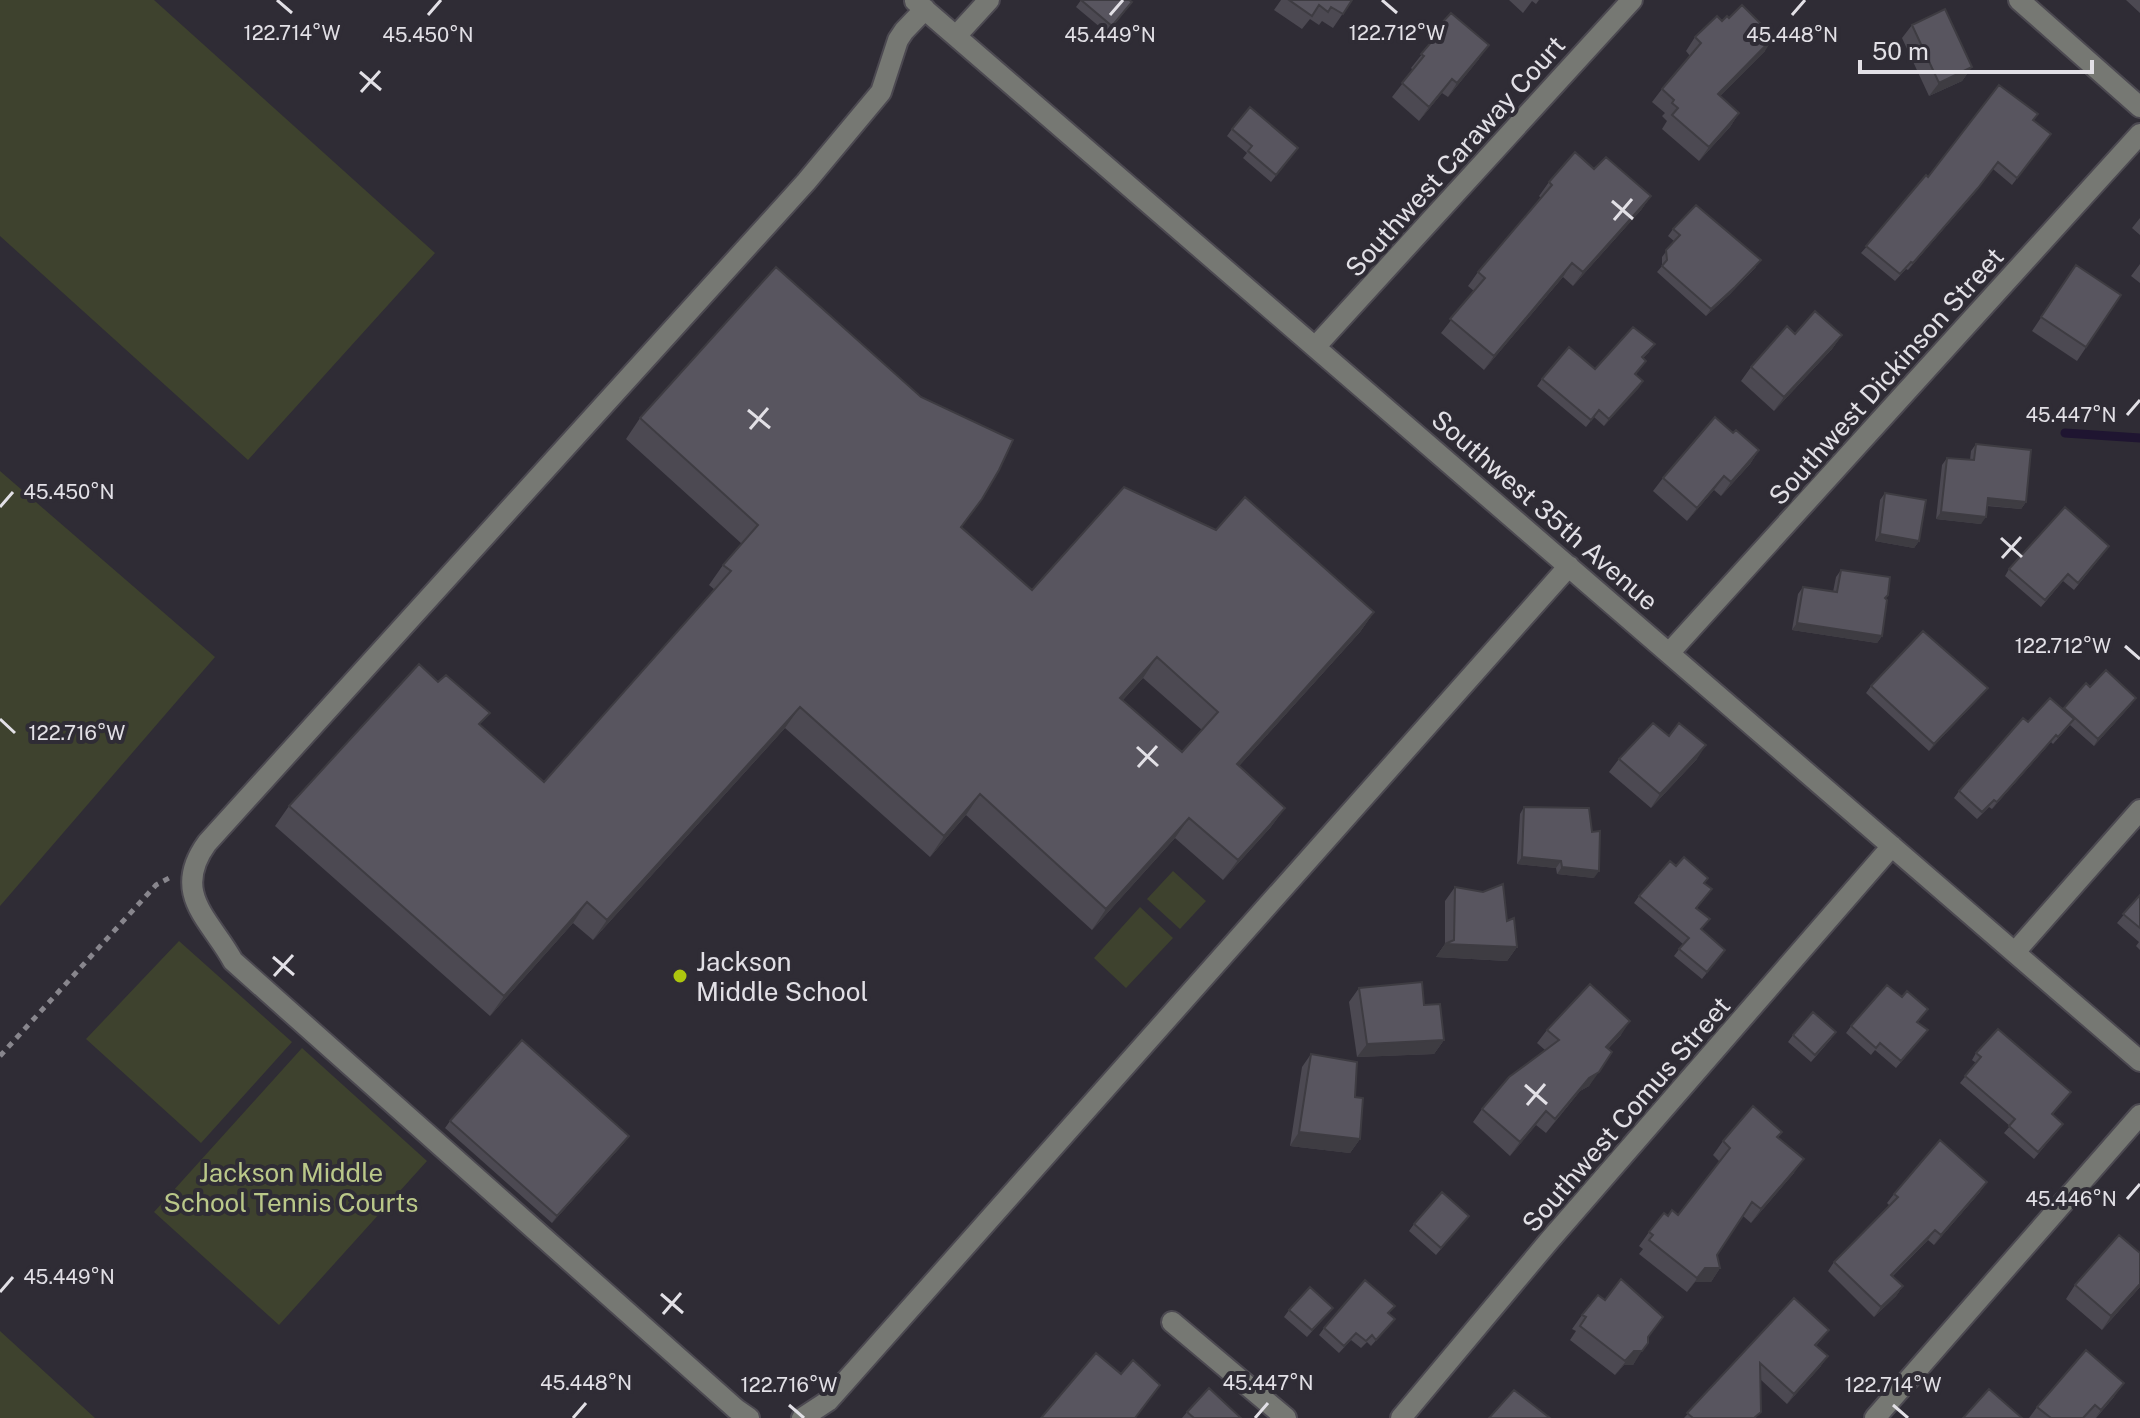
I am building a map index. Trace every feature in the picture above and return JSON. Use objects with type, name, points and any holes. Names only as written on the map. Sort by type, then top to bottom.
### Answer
[{"type":"street","points":[[956,36],[989,0]]},
{"type":"street","name":"Southwest Caraway Court","points":[[1316,346],[1632,0]]},
{"type":"street","points":[[2019,0],[2140,107]]},
{"type":"street","points":[[749,1418],[233,961],[200,912],[195,897],[194,869],[207,843],[862,117],[881,92],[898,40],[920,4]]},
{"type":"street","name":"Southwest 35th Avenue","points":[[920,4],[2140,1061]]},
{"type":"street","name":"Southwest Dickinson Street","points":[[1670,652],[2140,134]]},
{"type":"street","points":[[802,1418],[828,1401],[1569,566]]},
{"type":"street","points":[[2015,952],[2140,810]]},
{"type":"street","name":"Southwest Comus Street","points":[[1401,1418],[1549,1241],[1892,846]]},
{"type":"street","points":[[1875,1418],[2140,1115]]},
{"type":"street","points":[[1172,1322],[1286,1418]]},
{"type":"path","points":[[0,1056],[156,885],[194,869]]},
{"type":"green space","points":[[0,0],[154,0],[435,253],[248,460],[0,236]]},
{"type":"green space","points":[[0,471],[215,657],[0,906]]},
{"type":"green space","points":[[1173,871],[1206,901],[1180,929],[1147,899]]},
{"type":"green space","points":[[1140,907],[1173,938],[1126,988],[1094,958]]},
{"type":"green space","points":[[179,941],[292,1042],[201,1143],[86,1039]]},
{"type":"green space","name":"Jackson Middle School Tennis Courts","points":[[302,1048],[427,1161],[279,1325],[154,1212]]},
{"type":"green space","points":[[0,1331],[95,1418],[0,1418]]},
{"type":"building","points":[[1081,0],[1129,0],[1132,2],[1112,26]]},
{"type":"building","points":[[1289,0],[1352,0],[1343,14],[1331,7],[1328,12],[1319,5],[1312,16]]},
{"type":"building","points":[[1742,5],[1774,37],[1718,94],[1739,113],[1709,147],[1672,115],[1678,108],[1662,89],[1701,43],[1695,37],[1717,16],[1722,21],[1727,16],[1729,18]]},
{"type":"building","points":[[1945,9],[1972,67],[1939,83],[1912,25]]},
{"type":"building","points":[[1451,13],[1489,45],[1457,83],[1452,79],[1429,107],[1402,83],[1424,56],[1421,54]]},
{"type":"building","points":[[1999,85],[2038,114],[2033,120],[2051,134],[2017,178],[1998,162],[1913,263],[1900,274],[1866,246],[1926,175],[1928,177]]},
{"type":"building","points":[[1250,107],[1298,148],[1276,175],[1248,151],[1252,146],[1232,129]]},
{"type":"building","points":[[1575,152],[1594,169],[1606,157],[1651,196],[1583,272],[1572,263],[1494,356],[1450,319],[1485,278],[1478,272],[1552,185],[1549,182]]},
{"type":"building","points":[[1696,205],[1761,260],[1711,309],[1662,266],[1667,260],[1666,250],[1680,235],[1673,229]]},
{"type":"building","points":[[2076,265],[2121,295],[2086,347],[2041,317]]},
{"type":"building","points":[[776,267],[921,397],[1013,440],[982,499],[961,527],[1032,590],[1124,487],[1216,530],[1245,497],[1374,612],[1237,764],[1285,808],[1238,860],[1189,818],[1106,909],[980,794],[944,836],[800,707],[607,920],[587,902],[504,996],[289,806],[419,664],[438,682],[446,675],[490,713],[479,724],[544,782],[731,571],[723,565],[758,525],[640,418]],"holes":[[[1157,657],[1218,712],[1182,752],[1120,698]]]},
{"type":"building","points":[[1815,311],[1842,335],[1784,397],[1751,367],[1787,326],[1795,334]]},
{"type":"building","points":[[1633,327],[1655,344],[1642,357],[1646,361],[1635,374],[1643,381],[1609,419],[1599,410],[1591,420],[1542,379],[1569,347],[1595,369]]},
{"type":"building","points":[[1715,417],[1759,450],[1731,482],[1724,476],[1697,508],[1663,478]]},
{"type":"building","points":[[1976,444],[2031,450],[2026,502],[1988,498],[1986,517],[1941,512],[1947,458],[1974,460]]},
{"type":"building","points":[[1885,493],[1926,500],[1919,541],[1880,534]]},
{"type":"building","points":[[2065,507],[2109,546],[2078,583],[2068,574],[2045,600],[2009,569]]},
{"type":"building","points":[[1841,570],[1890,577],[1882,636],[1797,623],[1803,587],[1837,592]]},
{"type":"building","points":[[1923,631],[1988,688],[1934,744],[1871,686]]},
{"type":"building","points":[[2106,670],[2136,698],[2098,739],[2064,708],[2086,683],[2090,687]]},
{"type":"building","points":[[2050,698],[2074,719],[1997,802],[1994,800],[1982,812],[1959,791],[2023,718],[2028,722]]},
{"type":"building","points":[[1653,723],[1669,736],[1679,723],[1706,745],[1660,794],[1619,759]]},
{"type":"building","points":[[1524,807],[1589,808],[1592,832],[1600,831],[1599,871],[1562,867],[1561,861],[1522,857]]},
{"type":"building","points":[[1684,857],[1708,878],[1704,883],[1712,889],[1696,908],[1710,919],[1701,929],[1725,950],[1707,972],[1679,949],[1689,938],[1639,896],[1670,861],[1676,866]]},
{"type":"building","points":[[1503,884],[1507,921],[1514,918],[1517,947],[1445,944],[1454,940],[1455,887],[1483,892]]},
{"type":"building","points":[[2140,895],[2140,928],[2123,914]]},
{"type":"building","points":[[1422,982],[1424,1005],[1440,1004],[1444,1040],[1367,1044],[1359,988]]},
{"type":"building","points":[[1590,984],[1630,1021],[1606,1047],[1612,1052],[1599,1072],[1589,1078],[1555,1119],[1546,1111],[1520,1142],[1482,1109],[1509,1077],[1559,1040],[1547,1030]]},
{"type":"building","points":[[1887,985],[1902,997],[1907,991],[1928,1009],[1917,1022],[1928,1030],[1901,1061],[1880,1043],[1876,1048],[1851,1026]]},
{"type":"building","points":[[1813,1012],[1836,1032],[1815,1055],[1793,1035]]},
{"type":"building","points":[[1998,1029],[2071,1092],[2052,1114],[2063,1124],[2038,1152],[2009,1126],[2015,1119],[1965,1076],[1981,1057],[1976,1053]]},
{"type":"building","points":[[522,1040],[629,1136],[557,1216],[450,1121]]},
{"type":"building","points":[[1311,1054],[1357,1062],[1355,1097],[1363,1098],[1360,1139],[1299,1132]]},
{"type":"building","points":[[1753,1106],[1782,1132],[1777,1137],[1804,1159],[1761,1209],[1752,1202],[1717,1255],[1720,1268],[1705,1268],[1697,1278],[1649,1240],[1653,1235],[1649,1232],[1664,1213],[1668,1216],[1672,1210],[1678,1215],[1730,1148],[1723,1141]]},
{"type":"building","points":[[1940,1140],[1987,1182],[1941,1235],[1935,1230],[1891,1275],[1903,1286],[1881,1307],[1834,1262],[1898,1197],[1894,1194]]},
{"type":"building","points":[[1442,1192],[1469,1216],[1441,1248],[1414,1224]]},
{"type":"building","points":[[2119,1235],[2140,1253],[2140,1284],[2111,1316],[2075,1285]]},
{"type":"building","points":[[1621,1279],[1663,1317],[1642,1351],[1634,1351],[1625,1361],[1580,1326],[1586,1317],[1582,1315],[1598,1295],[1605,1300]]},
{"type":"building","points":[[1365,1280],[1395,1306],[1388,1313],[1395,1319],[1376,1340],[1372,1335],[1366,1341],[1356,1333],[1344,1346],[1324,1328]]},
{"type":"building","points":[[1310,1287],[1333,1308],[1312,1330],[1289,1310]]},
{"type":"building","points":[[1794,1298],[1829,1330],[1815,1345],[1828,1356],[1794,1394],[1760,1363],[1761,1412],[1754,1418],[1693,1418],[1687,1413]]},
{"type":"building","points":[[2086,1350],[2124,1383],[2101,1410],[2095,1405],[2083,1418],[2051,1418],[2037,1407]]},
{"type":"building","points":[[1096,1353],[1121,1374],[1133,1360],[1160,1385],[1135,1418],[1041,1418]]},
{"type":"building","points":[[1209,1388],[1241,1418],[1194,1418],[1187,1412]]},
{"type":"building","points":[[1989,1389],[2022,1418],[1963,1418]]},
{"type":"building","points":[[1514,1390],[1550,1418],[1489,1418]]},
{"type":"waterway","points":[[2065,433],[2140,438]]},
{"type":"place","name":"Jackson Middle School","points":[[680,976]]}]
